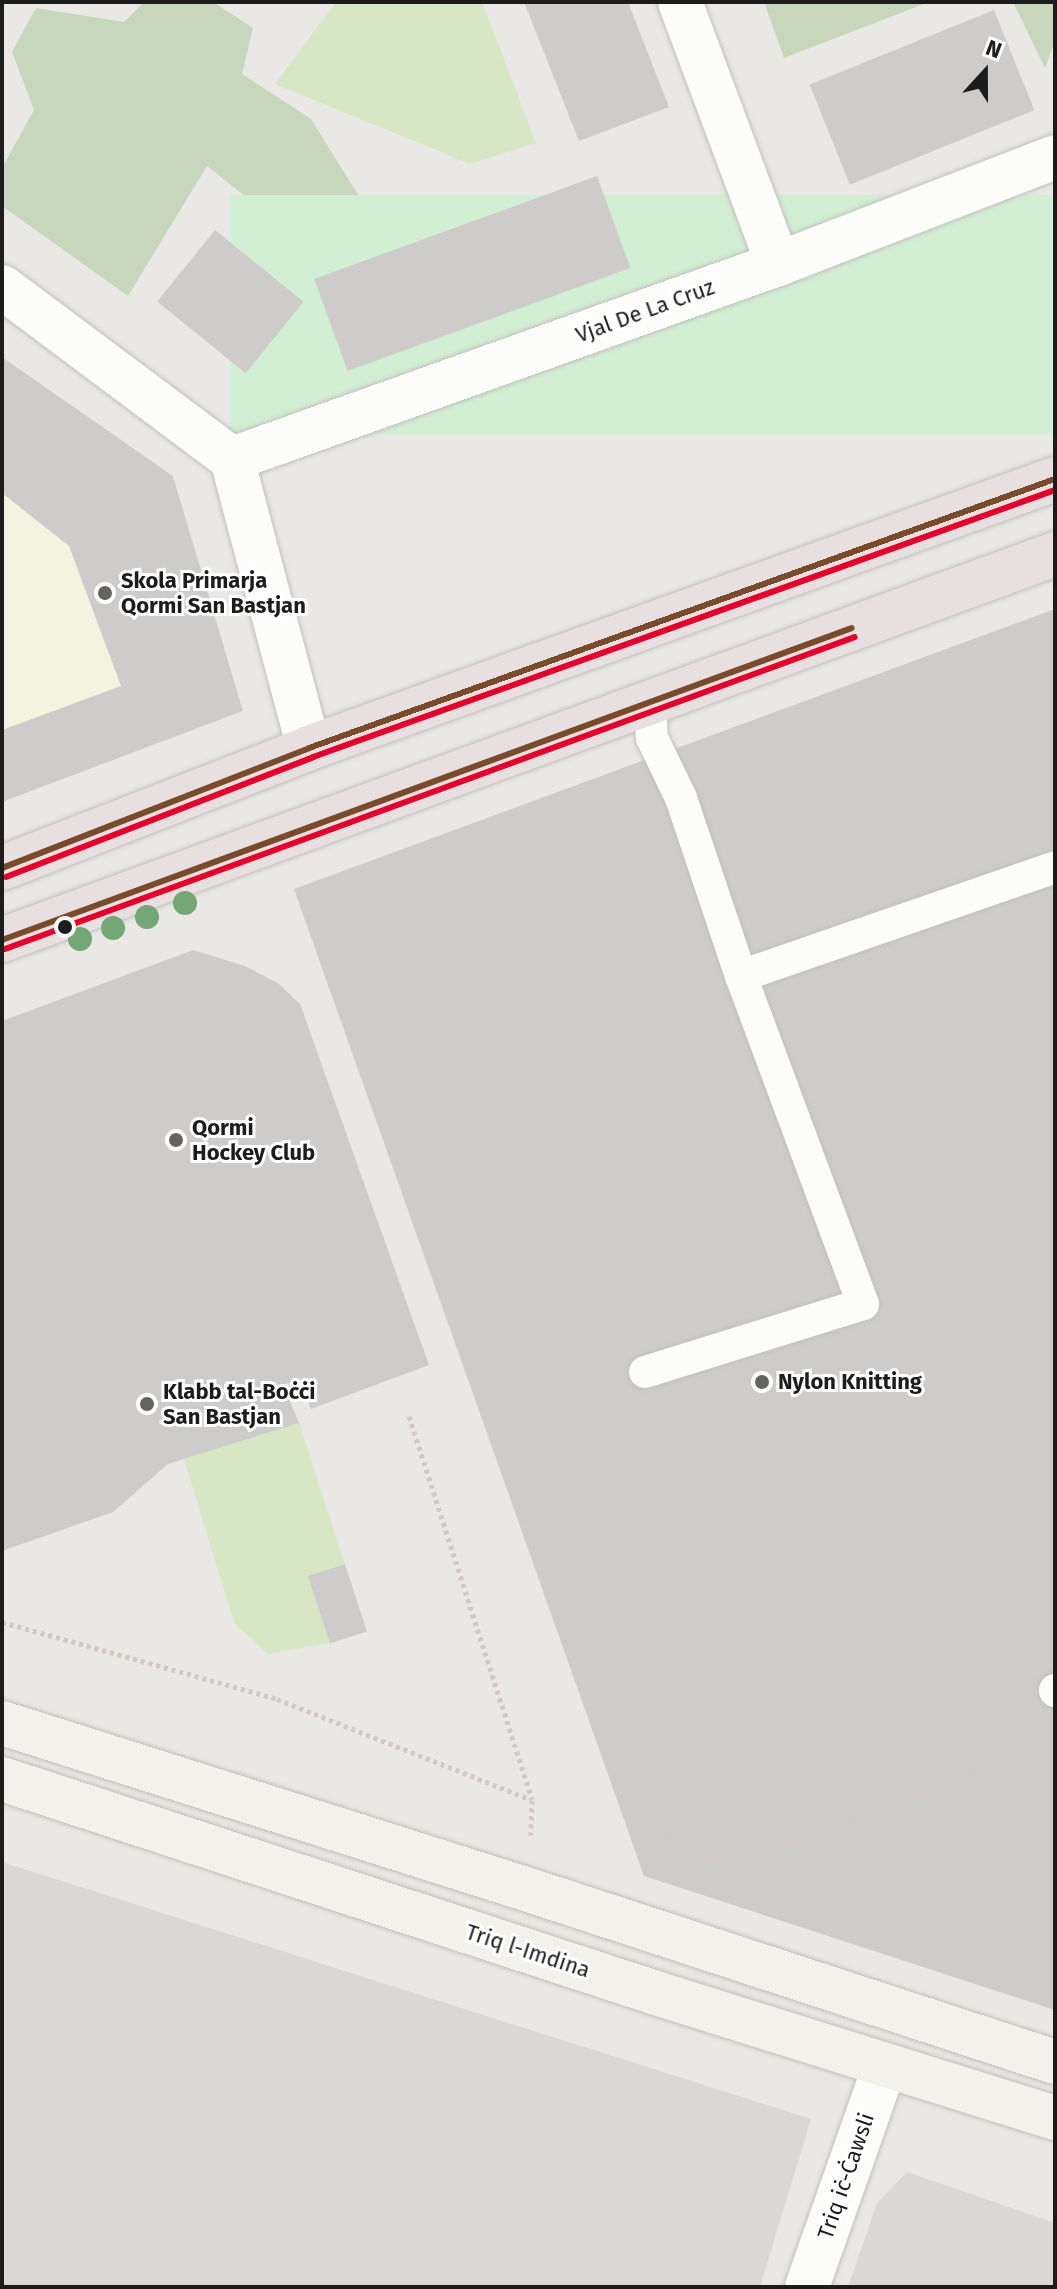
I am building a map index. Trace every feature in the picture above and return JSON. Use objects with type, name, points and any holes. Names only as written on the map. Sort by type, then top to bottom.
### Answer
[{"type":"highway","points":[[2,868],[309,748],[1055,479]]},
{"type":"highway","points":[[2,940],[1055,554]]},
{"type":"main road","points":[[2,1723],[529,1890],[1055,2062]]},
{"type":"main road","name":"Triq l-Imdina","points":[[2,1779],[885,2066],[1055,2118]]},
{"type":"street","points":[[680,2],[778,264]]},
{"type":"street","name":"Vjal De La Cruz","points":[[232,459],[778,264],[1055,157]]},
{"type":"street","points":[[2,287],[232,459],[309,748]]},
{"type":"street","name":"Triq iċ-Ċawsli","points":[[807,2287],[885,2066]]},
{"type":"lane","points":[[645,1372],[863,1304],[741,976],[681,798],[652,738],[650,703]]},
{"type":"lane","points":[[741,976],[1055,867]]},
{"type":"path","points":[[409,1416],[532,1800],[529,1890]]},
{"type":"path","points":[[2,1622],[277,1699],[532,1800]]},
{"type":"path","points":[[666,1836],[707,1857],[768,1851],[987,1768],[1055,1690]]},
{"type":"shaded area","points":[[144,2],[213,2],[253,28],[242,74],[311,119],[365,206],[311,248],[207,166],[128,296],[2,206],[2,168],[34,110],[12,52],[36,8],[124,22]]},
{"type":"shaded area","points":[[764,2],[929,2],[784,58]]},
{"type":"shaded area","points":[[1013,2],[1055,2],[1055,41],[1045,68]]},
{"type":"shaded area","name":"Skola Primarja Qormi San Bastjan","points":[[2,357],[173,476],[243,711],[2,802]]},
{"type":"shaded area","points":[[2,1862],[811,2119],[760,2287],[2,2287]]},
{"type":"shaded area","points":[[907,2172],[1055,2223],[1055,2287],[848,2287],[877,2203]]},
{"type":"green space","points":[[336,2],[482,2],[536,143],[470,164],[275,84]]},
{"type":"green space","points":[[230,195],[1055,195],[1055,434],[230,434]]},
{"type":"green space","points":[[299,1423],[345,1564],[309,1577],[329,1643],[268,1654],[234,1623],[184,1459]]},
{"type":"building","points":[[524,2],[628,2],[669,107],[579,141]]},
{"type":"building","points":[[994,10],[1034,110],[850,185],[809,85]]},
{"type":"building","points":[[597,176],[631,268],[348,371],[314,279]]},
{"type":"building","points":[[215,230],[304,302],[246,373],[157,301]]},
{"type":"building","name":"Skola Primarja Qormi San Bastjan","points":[[2,357],[173,476],[243,711],[2,802],[2,730],[121,686],[69,546],[2,493]]},
{"type":"building","name":"Nylon Knitting","points":[[1055,609],[1055,2010],[644,1876],[294,889]]},
{"type":"building","name":"Qormi Hockey Club","points":[[193,950],[245,966],[279,984],[300,1004],[429,1365],[311,1409],[300,1379],[283,1385],[299,1423],[168,1464],[113,1512],[2,1551],[2,1021]]},
{"type":"building","points":[[345,1564],[367,1632],[330,1644],[308,1576]]},
{"type":"transit line","points":[[2,868],[309,748],[1055,479]]},
{"type":"transit line","points":[[6,877],[313,757],[1055,490]]},
{"type":"transit line","points":[[2,940],[852,628]]},
{"type":"transit line","points":[[5,949],[855,637]]},
{"type":"place","name":"Skola Primarja Qormi San Bastjan","points":[[105,593]]},
{"type":"place","name":"Qormi Hockey Club","points":[[176,1140]]},
{"type":"place","name":"Nylon Knitting","points":[[762,1382]]},
{"type":"place","name":"Klabb tal-Boċċi San Bastjan","points":[[147,1404]]}]
